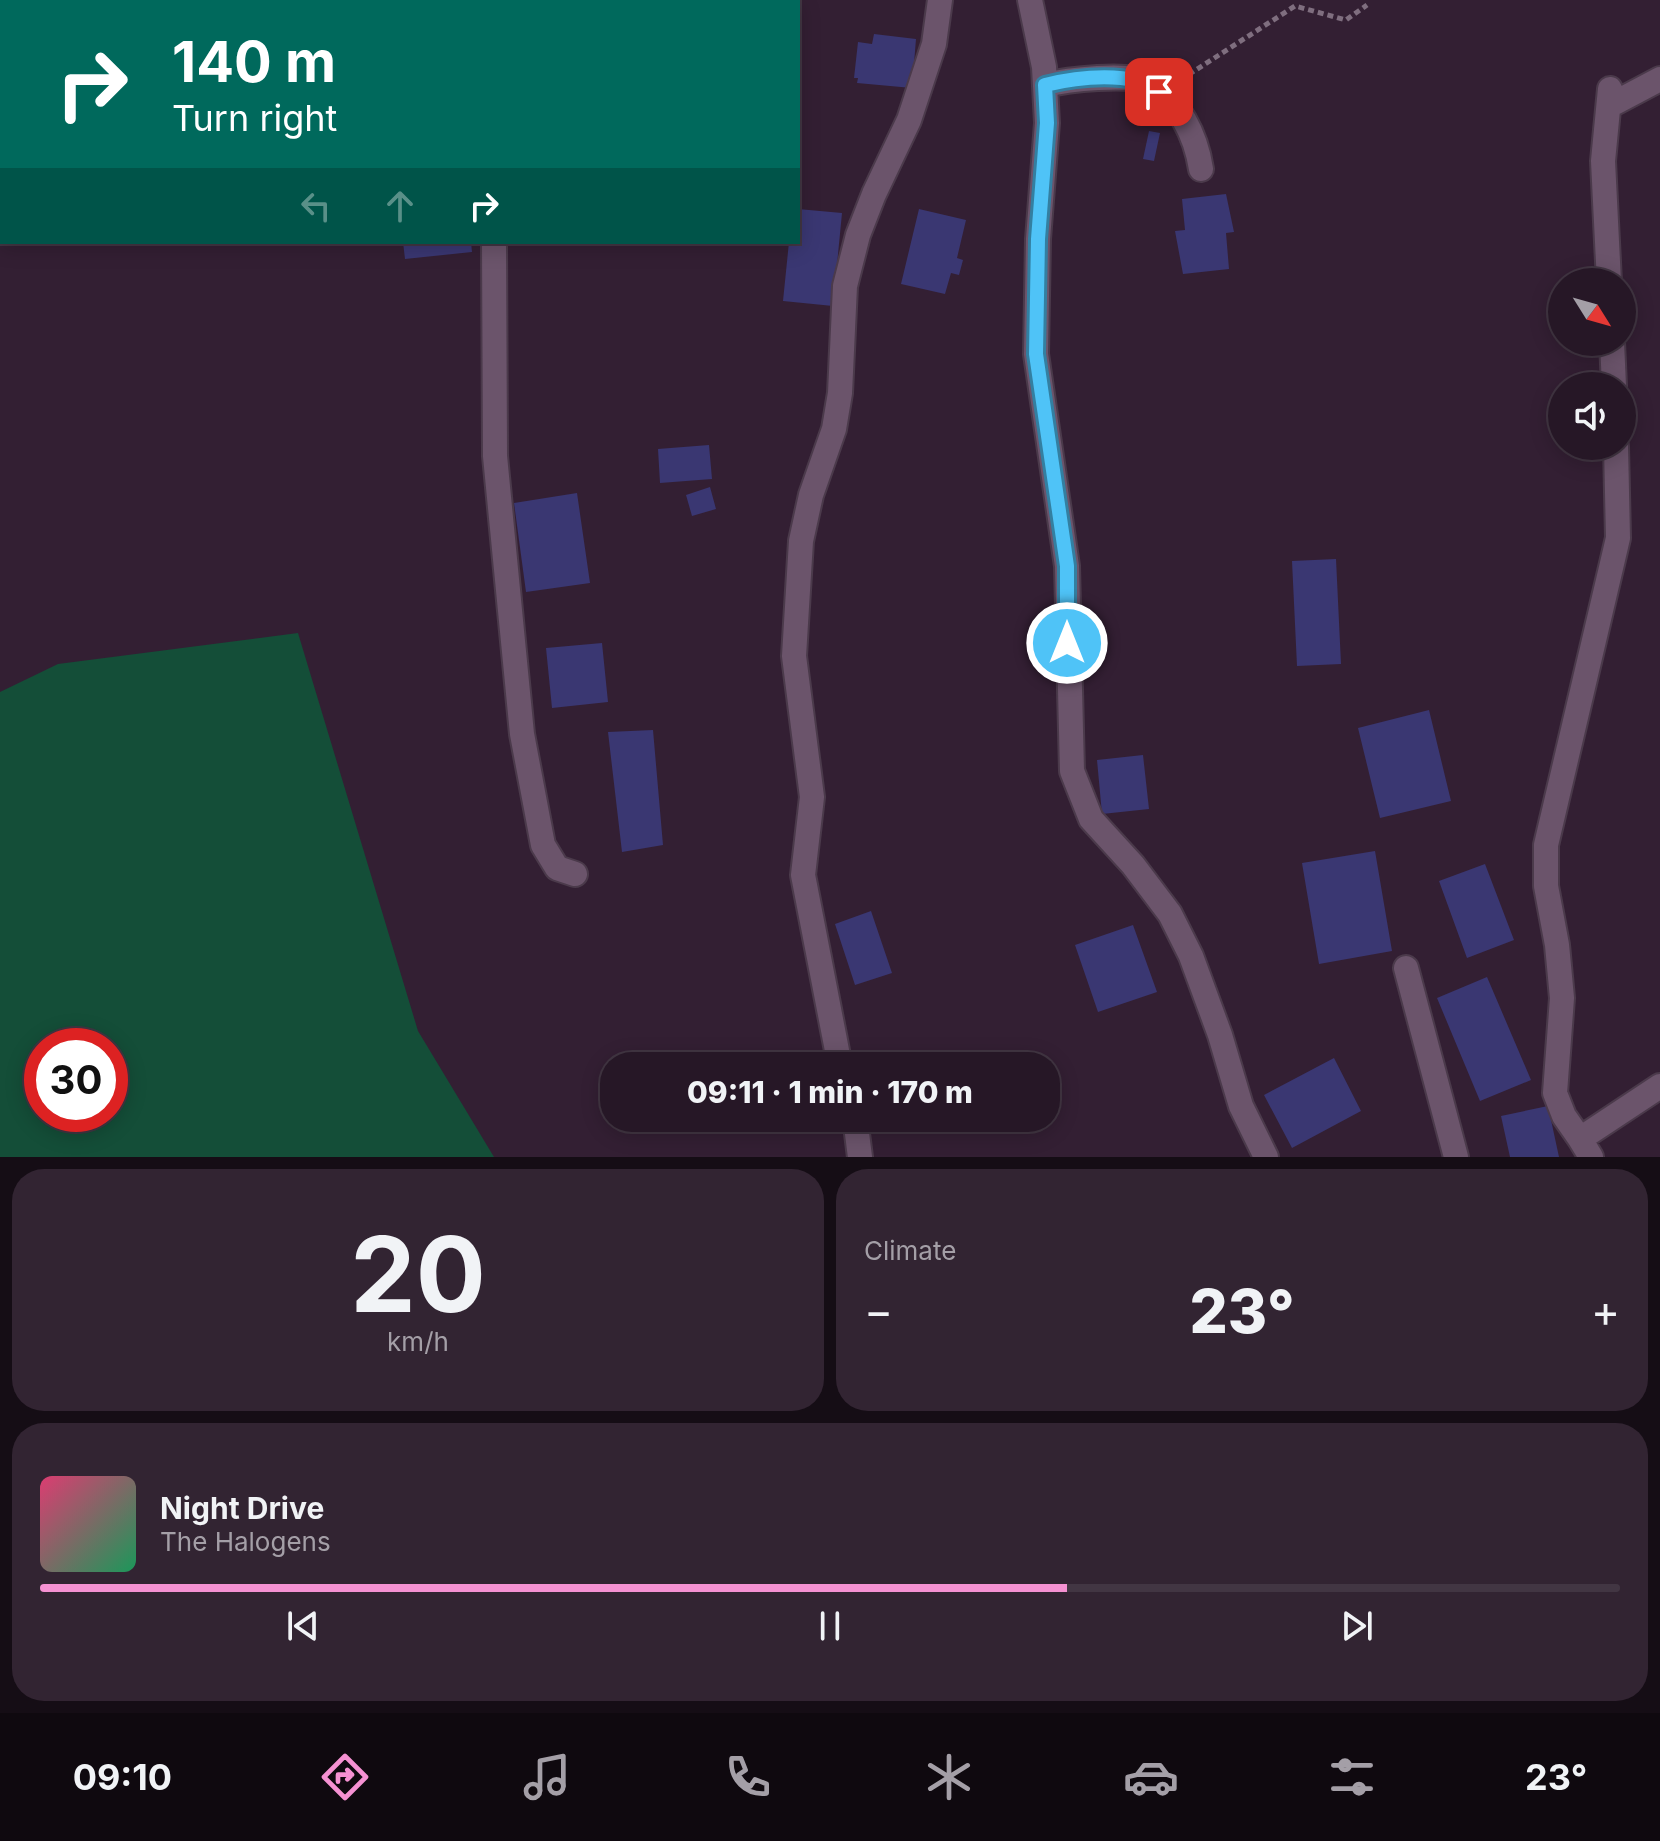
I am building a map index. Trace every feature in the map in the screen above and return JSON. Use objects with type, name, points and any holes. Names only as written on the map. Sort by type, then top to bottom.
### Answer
[{"type":"street","points":[[838,1052],[803,875],[812,797],[794,656],[801,541],[811,495],[834,429],[840,393],[845,286],[858,235],[909,120],[934,44],[940,0]]},
{"type":"street","points":[[1030,0],[1045,85],[1047,123],[1038,239],[1036,354],[1067,566],[1072,771],[1091,819],[1133,865],[1170,914],[1220,1035],[1241,1106],[1266,1157]]},
{"type":"street","points":[[1045,85],[1081,77],[1146,81],[1172,102],[1196,142],[1201,169]]},
{"type":"street","points":[[1608,268],[1603,161],[1610,98],[1660,79]]},
{"type":"street","points":[[494,244],[495,456],[522,734],[543,845],[557,868],[575,874]]},
{"type":"street","points":[[1616,460],[1618,538],[1546,845],[1546,886],[1557,945],[1562,998],[1555,1093],[1564,1116],[1586,1148],[1660,1086]]},
{"type":"street","points":[[1406,968],[1456,1157]]},
{"type":"street","points":[[857,1132],[860,1157]]},
{"type":"path","points":[[1146,81],[1188,75],[1295,6],[1346,20],[1367,5]]},
{"type":"green space","points":[[298,633],[418,1031],[494,1157],[0,1157],[0,692],[58,664]]},
{"type":"building","points":[[874,34],[916,39],[912,88],[857,83],[858,78],[854,78],[858,42],[872,44]]},
{"type":"building","points":[[1149,131],[1160,133],[1154,161],[1143,159]]},
{"type":"building","points":[[1226,194],[1234,232],[1226,233],[1229,269],[1183,274],[1175,231],[1185,230],[1182,199]]},
{"type":"building","points":[[800,209],[842,213],[833,306],[783,301],[789,244],[800,244]]},
{"type":"building","points":[[919,209],[966,220],[957,258],[963,260],[959,275],[951,273],[945,294],[901,284]]},
{"type":"building","points":[[403,244],[471,244],[472,252],[405,259]]},
{"type":"building","points":[[709,445],[712,479],[660,483],[658,449]]},
{"type":"building","points":[[710,487],[716,509],[692,516],[686,495]]},
{"type":"building","points":[[577,493],[590,583],[526,592],[514,503]]},
{"type":"building","points":[[1336,559],[1341,664],[1297,666],[1292,561]]},
{"type":"building","points":[[602,643],[608,702],[552,708],[546,648]]},
{"type":"building","points":[[1429,710],[1451,801],[1380,818],[1358,728]]},
{"type":"building","points":[[653,730],[663,845],[622,852],[608,732]]},
{"type":"building","points":[[1143,755],[1149,809],[1102,814],[1097,760]]},
{"type":"building","points":[[1375,851],[1392,951],[1319,964],[1302,863]]},
{"type":"building","points":[[1485,864],[1514,940],[1467,958],[1439,881]]},
{"type":"building","points":[[871,911],[892,973],[855,985],[835,924]]},
{"type":"building","points":[[1133,925],[1157,992],[1098,1012],[1075,945]]},
{"type":"building","points":[[1487,977],[1531,1080],[1480,1101],[1437,998]]},
{"type":"building","points":[[1334,1058],[1361,1111],[1292,1148],[1264,1095]]},
{"type":"building","points":[[1548,1106],[1559,1157],[1510,1157],[1501,1116]]},
{"type":"route","points":[[1067,643],[1067,566],[1036,354],[1038,239],[1047,123],[1045,85],[1081,77],[1103,78],[1146,81],[1159,92]]}]
